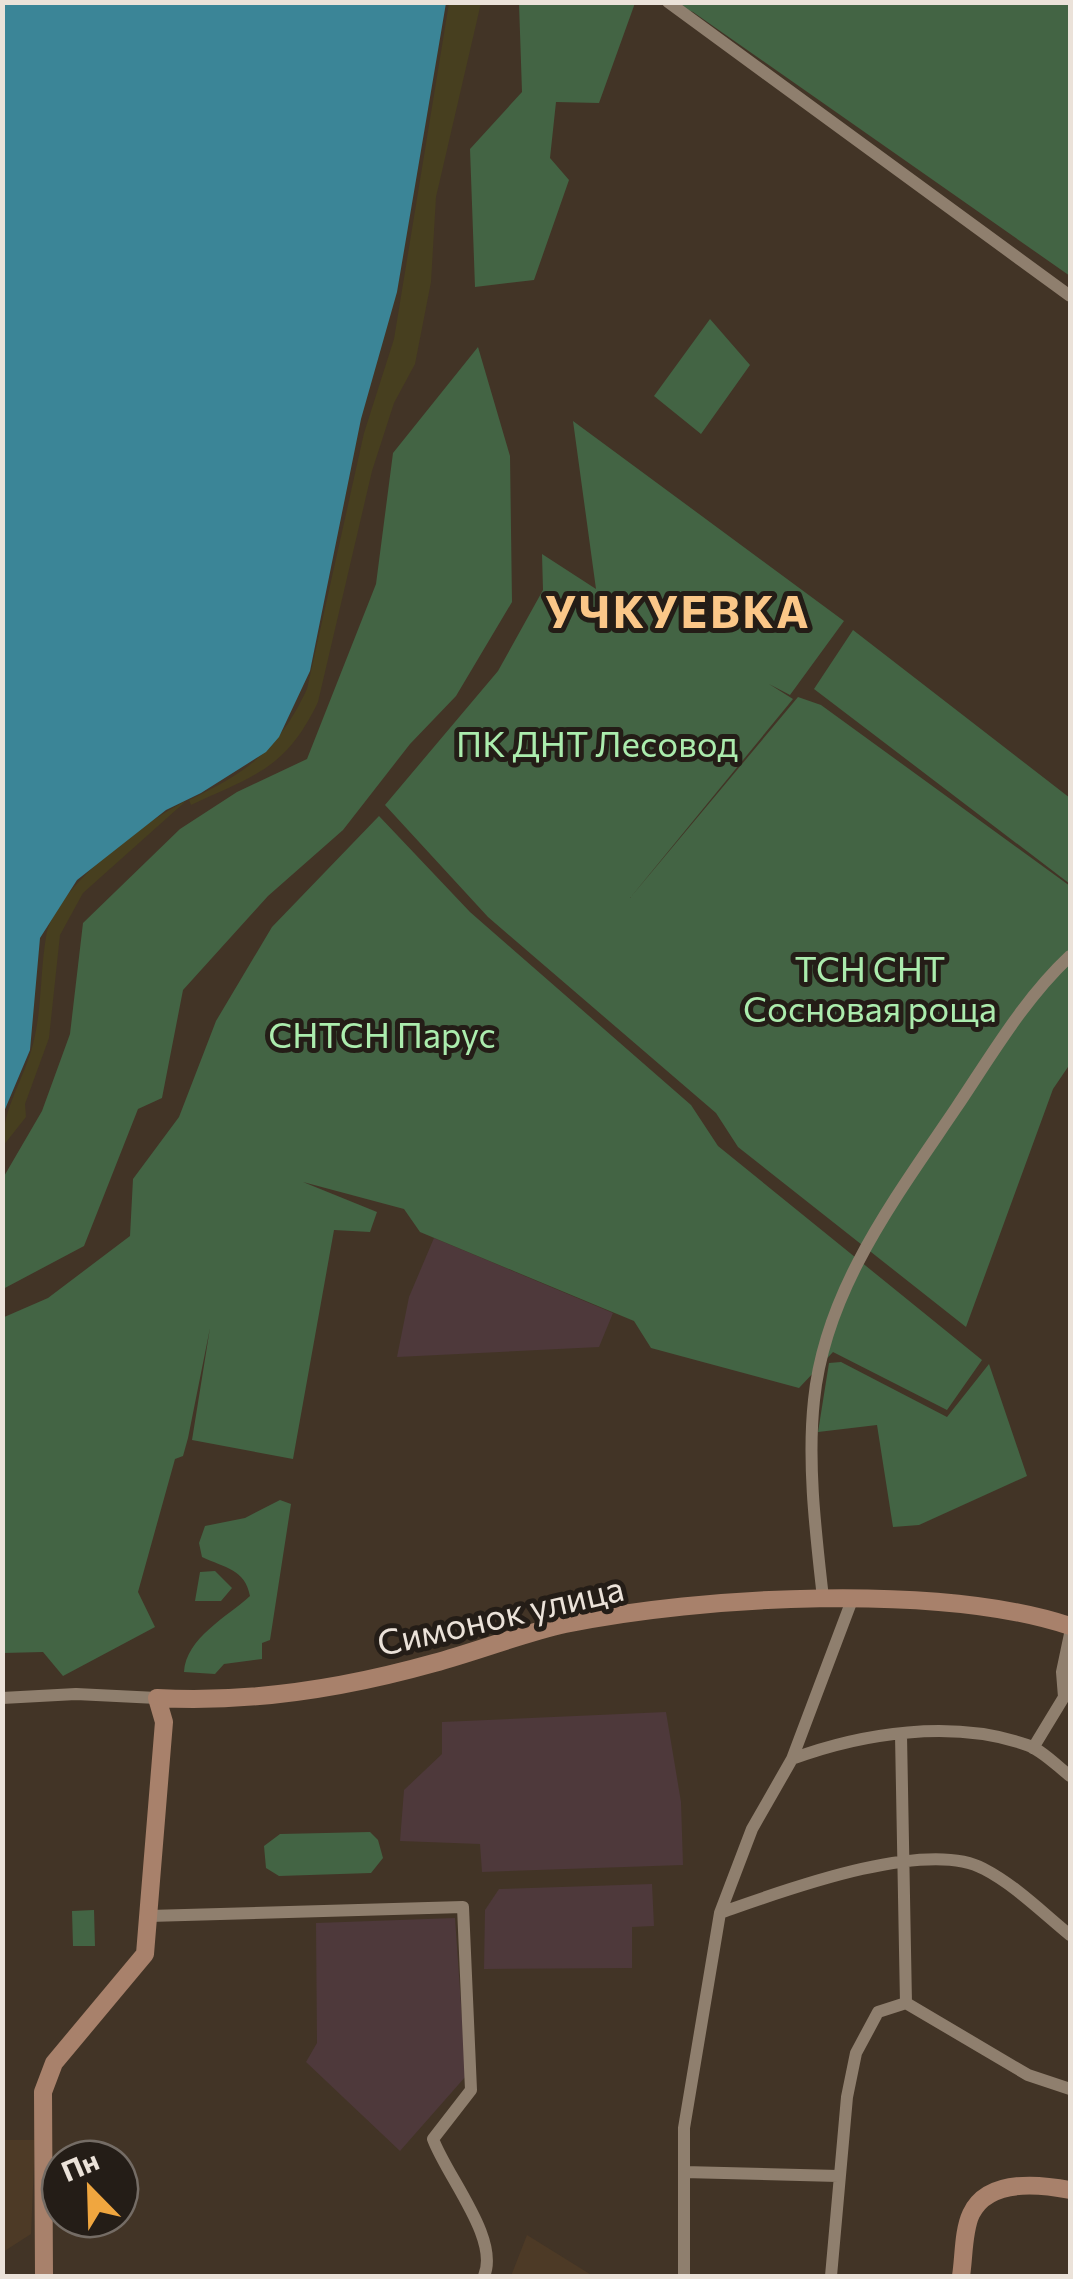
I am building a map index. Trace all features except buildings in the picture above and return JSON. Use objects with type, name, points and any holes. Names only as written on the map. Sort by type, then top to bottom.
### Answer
[{"type":"street","points":[[668,2],[1070,296]]},
{"type":"street","points":[[822,1598],[816,1540],[814,1399],[838,1304],[862,1254],[927,1151],[1032,997],[1070,956]]},
{"type":"street","name":"Симонок улица","points":[[2,1698],[76,1694],[230,1699],[287,1693],[431,1664],[565,1624],[822,1598],[994,1608],[1070,1626]]},
{"type":"street","points":[[684,2276],[684,2128],[720,1912],[752,1829],[792,1759],[852,1600]]},
{"type":"street","points":[[1033,1748],[1067,1688],[1070,1634]]},
{"type":"street","points":[[44,2276],[43,2092],[54,2063],[146,1954],[164,1722],[157,1698]]},
{"type":"street","points":[[792,1759],[846,1738],[964,1732],[1033,1748],[1070,1776]]},
{"type":"street","points":[[901,1735],[906,2002]]},
{"type":"street","points":[[720,1912],[845,1870],[904,1863],[981,1866],[1070,1934]]},
{"type":"street","points":[[149,1916],[463,1907],[471,2090],[433,2139],[484,2237],[490,2257],[484,2276]]},
{"type":"street","points":[[906,2002],[1028,2076],[1070,2089]]},
{"type":"street","points":[[831,2276],[838,2176],[856,2053],[878,2012],[906,2002]]},
{"type":"street","points":[[684,2172],[838,2176]]},
{"type":"street","points":[[961,2276],[971,2214],[990,2193],[1042,2184],[1070,2190]]},
{"type":"shaded area","points":[[434,1238],[613,1313],[599,1347],[397,1357],[409,1297]]},
{"type":"shaded area","points":[[666,1712],[681,1802],[683,1865],[482,1872],[480,1844],[400,1841],[404,1790],[442,1754],[442,1722]]},
{"type":"shaded area","points":[[652,1884],[654,1926],[632,1927],[632,1968],[484,1969],[485,1910],[499,1889]]},
{"type":"shaded area","points":[[455,1918],[466,2076],[400,2151],[306,2062],[317,2043],[316,1923]]},
{"type":"shaded area","points":[[3,2140],[35,2140],[31,2234],[3,2252]]},
{"type":"shaded area","points":[[527,2235],[593,2276],[511,2276]]},
{"type":"green space","points":[[519,3],[635,3],[599,103],[556,102],[550,158],[569,180],[534,280],[475,287],[470,149],[522,92]]},
{"type":"green space","points":[[669,3],[1070,3],[1070,276],[693,12]]},
{"type":"green space","points":[[710,319],[750,365],[701,434],[654,396]]},
{"type":"green space","points":[[478,347],[510,456],[512,602],[456,696],[410,744],[343,830],[268,896],[183,990],[162,1098],[138,1109],[84,1246],[3,1289],[3,1178],[42,1111],[70,1034],[83,923],[180,829],[237,792],[307,759],[376,584],[393,453]]},
{"type":"green space","name":"ТСН СНТ Сосновая роща","points":[[573,421],[844,621],[790,695],[769,684],[793,699],[630,898],[798,697],[821,705],[1070,886],[1070,1064],[1053,1089],[966,1327],[738,1147],[716,1113],[488,917],[385,805],[498,671],[543,590],[542,554],[596,589]]},
{"type":"green space","points":[[853,630],[1070,798],[1070,884],[814,689]]},
{"type":"green space","name":"СНТСН Парус","points":[[379,816],[470,912],[691,1105],[718,1146],[982,1360],[947,1410],[833,1352],[799,1388],[651,1348],[634,1321],[420,1232],[404,1209],[303,1182],[377,1212],[370,1232],[334,1230],[293,1459],[192,1440],[210,1328],[188,1438],[183,1456],[175,1459],[138,1592],[155,1627],[63,1676],[43,1652],[3,1653],[2,1318],[48,1298],[130,1236],[133,1179],[179,1117],[216,1021],[272,927]]},
{"type":"green space","points":[[841,1362],[947,1417],[989,1364],[1027,1476],[919,1525],[893,1527],[877,1425],[818,1432],[829,1363]]},
{"type":"green space","points":[[280,1500],[291,1504],[270,1640],[262,1643],[262,1659],[224,1664],[215,1674],[184,1672],[186,1660],[200,1639],[250,1596],[239,1575],[202,1557],[199,1543],[205,1526],[245,1518]]},
{"type":"green space","points":[[215,1571],[232,1588],[221,1601],[195,1601],[200,1572]]},
{"type":"green space","points":[[370,1832],[378,1840],[383,1858],[371,1873],[279,1876],[266,1868],[264,1846],[280,1834]]},
{"type":"green space","points":[[94,1910],[95,1946],[73,1946],[72,1911]]},
{"type":"sand","points":[[449,3],[481,3],[436,197],[431,282],[415,364],[394,403],[372,471],[318,702],[281,756],[251,777],[191,805],[189,800],[245,768],[273,743],[307,689],[364,433],[394,339]]},
{"type":"sand","points":[[186,801],[83,893],[60,935],[49,1038],[25,1104],[26,1117],[3,1146],[6,1119],[36,1031],[46,937],[53,918],[65,898],[103,859],[147,824]]},
{"type":"water","points":[[3,2],[446,3],[397,292],[361,419],[310,671],[279,737],[266,752],[166,810],[77,880],[40,938],[30,1050],[3,1114]]},
{"type":"district","name":"УЧКУЕВКА","points":[[678,609]]},
{"type":"park label","name":"ПК ДНТ Лесовод","points":[[597,742]]}]
